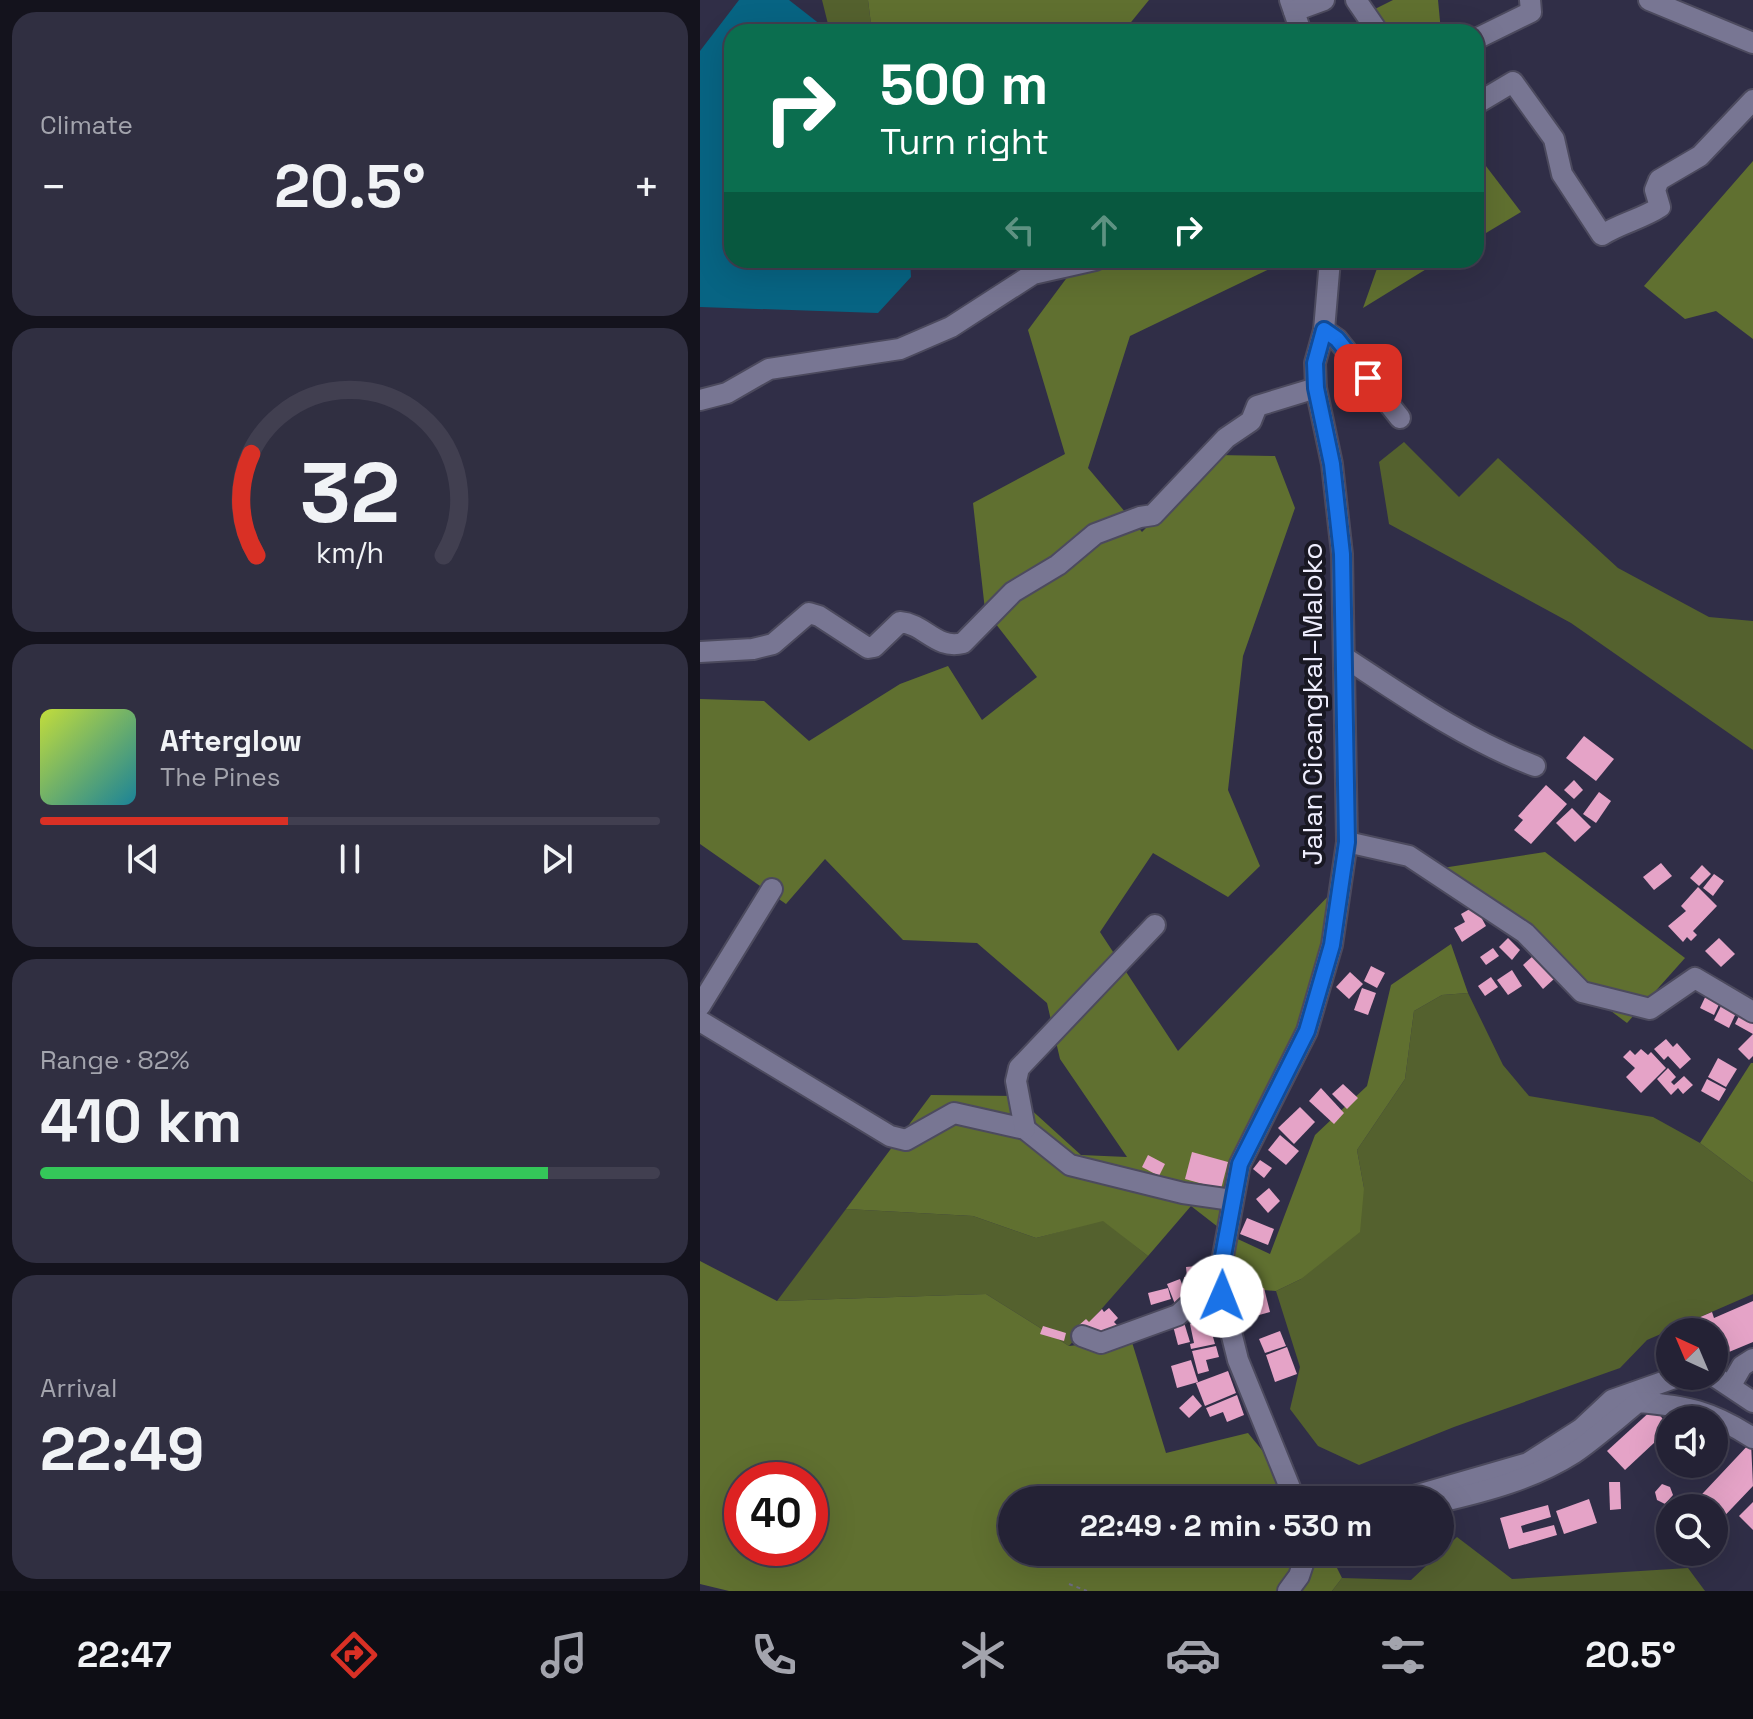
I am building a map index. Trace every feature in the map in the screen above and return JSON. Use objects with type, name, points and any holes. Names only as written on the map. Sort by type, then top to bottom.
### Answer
[{"type":"street","points":[[1292,6],[1324,0]]},
{"type":"street","points":[[1356,0],[1372,24]]},
{"type":"street","points":[[1484,35],[1531,12],[1530,0]]},
{"type":"street","points":[[1649,0],[1753,43]]},
{"type":"street","points":[[1484,99],[1513,82],[1554,139],[1562,174],[1602,235],[1624,221],[1646,217],[1660,207],[1655,190],[1659,180],[1700,156],[1753,100]]},
{"type":"street","points":[[700,400],[727,393],[769,369],[900,349],[951,327],[1033,274],[1060,268]]},
{"type":"street","name":"Jalan Cicangkal–Maloko","points":[[1289,1486],[1238,1360],[1222,1296],[1221,1267],[1240,1164],[1307,1031],[1332,945],[1347,842],[1342,554],[1332,464],[1316,388],[1315,363],[1324,330],[1329,268]]},
{"type":"street","points":[[1324,330],[1337,339],[1400,418]]},
{"type":"street","points":[[700,652],[753,649],[773,644],[809,613],[819,616],[868,648],[874,647],[900,622],[911,623],[941,644],[952,646],[963,643],[1013,592],[1058,565],[1095,534],[1153,515],[1226,438],[1251,421],[1257,406],[1316,388]]},
{"type":"street","points":[[1344,657],[1430,713],[1503,754],[1535,766]]},
{"type":"street","points":[[1347,842],[1409,856],[1525,933],[1582,992],[1650,1009],[1695,978],[1753,1012]]},
{"type":"street","points":[[700,1006],[772,889]]},
{"type":"street","points":[[1025,1129],[1016,1081],[1019,1068],[1155,925]]},
{"type":"street","points":[[700,1021],[890,1136],[906,1140],[954,1113],[1025,1129],[1070,1165],[1183,1193],[1232,1200]]},
{"type":"street","points":[[1082,1336],[1101,1343],[1178,1315],[1188,1306],[1222,1296]]},
{"type":"street","points":[[1728,1376],[1753,1359]]},
{"type":"street","points":[[1448,1486],[1528,1463],[1581,1429],[1612,1400],[1656,1384]]},
{"type":"street","points":[[1728,1384],[1753,1402]]},
{"type":"street","points":[[1454,1499],[1498,1488],[1539,1472],[1575,1452],[1638,1402],[1676,1405],[1718,1416],[1753,1438]]},
{"type":"street","points":[[1288,1591],[1302,1566]]},
{"type":"path","points":[[1069,1584],[1087,1591]]},
{"type":"green space","points":[[822,0],[868,0],[871,24],[828,24]]},
{"type":"green space","points":[[868,0],[1149,0],[1130,24],[871,24]]},
{"type":"green space","points":[[1393,0],[1438,0],[1440,24],[1359,24],[1357,18]]},
{"type":"green space","points":[[1753,161],[1753,339],[1716,311],[1685,319],[1644,286]]},
{"type":"green space","points":[[1484,163],[1521,212],[1484,234]]},
{"type":"green space","points":[[1074,268],[1271,268],[1130,336],[1088,468],[1142,532],[1218,455],[1275,456],[1295,508],[1243,656],[1228,790],[1260,866],[1228,897],[1153,853],[1100,932],[1178,1051],[1338,886],[1306,1029],[1245,1139],[1227,1234],[1191,1206],[1148,1256],[1103,1221],[1036,1238],[973,1216],[846,1209],[931,1095],[1016,1096],[1081,1155],[1127,1157],[1060,1059],[1047,1003],[977,943],[903,940],[825,859],[786,904],[700,844],[700,699],[764,701],[809,741],[900,684],[948,666],[982,720],[1037,677],[985,610],[973,503],[1065,454],[1028,330]]},
{"type":"green space","points":[[1377,268],[1428,268],[1363,308]]},
{"type":"green space","points":[[1404,442],[1459,497],[1498,458],[1618,568],[1709,617],[1753,621],[1753,750],[1571,623],[1389,524],[1379,462]]},
{"type":"green space","points":[[1545,852],[1685,958],[1627,1023],[1423,871]]},
{"type":"green space","points":[[1451,944],[1468,993],[1442,995],[1414,1011],[1405,1079],[1357,1150],[1364,1188],[1360,1232],[1301,1279],[1276,1291],[1222,1286],[1227,1234],[1270,1254],[1315,1135],[1367,1086],[1391,985]]},
{"type":"green space","points":[[1468,993],[1503,1065],[1529,1096],[1653,1117],[1700,1143],[1753,1183],[1753,1294],[1698,1318],[1656,1318],[1656,1336],[1647,1340],[1620,1368],[1454,1427],[1359,1465],[1318,1446],[1290,1409],[1300,1367],[1276,1291],[1301,1279],[1364,1188],[1357,1150],[1405,1079],[1414,1011],[1442,995]]},
{"type":"green space","points":[[1753,1063],[1753,1183],[1700,1143]]},
{"type":"green space","points":[[846,1209],[973,1216],[1036,1238],[1103,1220],[1148,1256],[1069,1346],[986,1294],[777,1301]]},
{"type":"green space","points":[[700,1261],[777,1301],[986,1294],[1069,1346],[1131,1339],[1166,1453],[1248,1433],[1292,1486],[998,1486],[998,1566],[1336,1566],[1342,1578],[1332,1591],[729,1591],[700,1584]]},
{"type":"green space","points":[[1457,1537],[1512,1579],[1688,1568],[1705,1591],[1332,1591],[1342,1578],[1411,1580],[1426,1566],[1454,1566],[1454,1540]]},
{"type":"water","points":[[739,0],[789,0],[820,24],[724,24],[724,268],[910,268],[911,277],[878,313],[700,307],[700,51]]},
{"type":"building","points":[[1584,736],[1614,759],[1596,781],[1566,758]]},
{"type":"building","points":[[1574,780],[1583,790],[1574,799],[1564,790]]},
{"type":"building","points":[[1546,785],[1567,804],[1531,844],[1514,830],[1523,820],[1518,816]]},
{"type":"building","points":[[1599,792],[1611,801],[1596,823],[1583,814]]},
{"type":"building","points":[[1572,808],[1591,827],[1575,842],[1556,823]]},
{"type":"building","points":[[1661,863],[1672,876],[1654,890],[1643,877]]},
{"type":"building","points":[[1702,865],[1711,874],[1699,886],[1690,878]]},
{"type":"building","points":[[1714,874],[1724,881],[1713,896],[1703,888]]},
{"type":"building","points":[[1698,887],[1717,906],[1693,931],[1697,935],[1691,941],[1687,937],[1683,942],[1668,926],[1686,911],[1681,906]]},
{"type":"building","points":[[1475,906],[1486,926],[1462,942],[1454,928],[1465,922],[1461,914]]},
{"type":"building","points":[[1508,938],[1520,950],[1512,960],[1499,947]]},
{"type":"building","points":[[1719,938],[1735,954],[1721,967],[1705,951]]},
{"type":"building","points":[[1493,948],[1499,956],[1486,965],[1480,957]]},
{"type":"building","points":[[1533,956],[1554,979],[1543,989],[1523,965]]},
{"type":"building","points":[[1371,966],[1385,973],[1377,988],[1364,981]]},
{"type":"building","points":[[1512,970],[1522,986],[1508,995],[1497,980]]},
{"type":"building","points":[[1350,972],[1363,984],[1349,999],[1336,987]]},
{"type":"building","points":[[1491,977],[1498,987],[1485,996],[1478,986]]},
{"type":"building","points":[[1362,988],[1376,993],[1368,1015],[1354,1010]]},
{"type":"building","points":[[1709,989],[1723,996],[1714,1015],[1700,1008]]},
{"type":"building","points":[[1722,1004],[1737,1011],[1729,1028],[1714,1020]]},
{"type":"building","points":[[1743,1008],[1753,1013],[1753,1034],[1735,1024]]},
{"type":"building","points":[[1753,1034],[1753,1056],[1749,1060],[1738,1049]]},
{"type":"building","points":[[1666,1039],[1673,1047],[1677,1043],[1691,1059],[1680,1069],[1668,1056],[1664,1060],[1654,1049]]},
{"type":"building","points":[[1641,1049],[1648,1055],[1651,1052],[1666,1068],[1641,1093],[1626,1077],[1635,1068],[1623,1057],[1630,1050],[1635,1055]]},
{"type":"building","points":[[1718,1058],[1737,1069],[1726,1087],[1708,1077]]},
{"type":"building","points":[[1668,1068],[1676,1077],[1671,1082],[1674,1085],[1684,1076],[1693,1085],[1683,1094],[1678,1088],[1671,1095],[1657,1079]]},
{"type":"building","points":[[1707,1079],[1726,1089],[1719,1101],[1701,1091]]},
{"type":"building","points":[[1343,1084],[1358,1098],[1347,1109],[1332,1094]]},
{"type":"building","points":[[1321,1088],[1344,1113],[1334,1124],[1309,1101]]},
{"type":"building","points":[[1300,1107],[1315,1122],[1294,1144],[1278,1128]]},
{"type":"building","points":[[1280,1135],[1299,1151],[1286,1165],[1268,1150]]},
{"type":"building","points":[[1192,1152],[1228,1162],[1221,1189],[1185,1179]]},
{"type":"building","points":[[1148,1155],[1165,1164],[1159,1176],[1142,1167]]},
{"type":"building","points":[[1260,1160],[1272,1168],[1264,1178],[1253,1169]]},
{"type":"building","points":[[1269,1188],[1280,1201],[1268,1213],[1256,1199]]},
{"type":"building","points":[[1247,1218],[1274,1229],[1268,1245],[1240,1234]]},
{"type":"building","points":[[1186,1267],[1206,1267],[1207,1294],[1191,1295],[1191,1289],[1185,1289]]},
{"type":"building","points":[[1180,1279],[1190,1304],[1177,1309],[1167,1284]]},
{"type":"building","points":[[1168,1288],[1171,1299],[1151,1305],[1148,1293]]},
{"type":"building","points":[[1264,1288],[1270,1312],[1252,1317],[1246,1293]]},
{"type":"building","points":[[1753,1301],[1753,1342],[1728,1352],[1728,1318],[1714,1318]]},
{"type":"building","points":[[1109,1308],[1118,1318],[1114,1322],[1117,1325],[1101,1340],[1087,1336],[1078,1326],[1086,1319],[1089,1322],[1102,1309],[1104,1312]]},
{"type":"building","points":[[1712,1312],[1714,1318],[1698,1318]]},
{"type":"building","points":[[1183,1319],[1190,1342],[1178,1345],[1172,1322]]},
{"type":"building","points":[[1208,1319],[1215,1344],[1191,1349],[1190,1344],[1194,1343],[1190,1324]]},
{"type":"building","points":[[1043,1326],[1066,1333],[1064,1341],[1040,1334]]},
{"type":"building","points":[[1280,1331],[1286,1346],[1265,1353],[1259,1339]]},
{"type":"building","points":[[1216,1346],[1219,1357],[1206,1360],[1209,1371],[1198,1374],[1192,1351]]},
{"type":"building","points":[[1287,1347],[1297,1374],[1275,1382],[1266,1355]]},
{"type":"building","points":[[1191,1360],[1198,1382],[1177,1388],[1171,1366]]},
{"type":"building","points":[[1228,1371],[1236,1393],[1205,1406],[1196,1383]]},
{"type":"building","points":[[1193,1395],[1202,1406],[1189,1418],[1179,1408]]},
{"type":"building","points":[[1237,1395],[1244,1415],[1227,1422],[1223,1412],[1210,1417],[1206,1408]]},
{"type":"building","points":[[1654,1408],[1656,1441],[1625,1470],[1607,1451]]},
{"type":"building","points":[[1751,1442],[1753,1486],[1728,1512],[1728,1494],[1702,1494],[1717,1478],[1728,1478],[1728,1466]]},
{"type":"building","points":[[1609,1482],[1620,1482],[1621,1509],[1610,1510]]},
{"type":"building","points":[[1662,1484],[1670,1487],[1673,1494],[1656,1496],[1655,1492]]},
{"type":"building","points":[[1589,1499],[1597,1523],[1564,1534],[1556,1511]]},
{"type":"building","points":[[1753,1502],[1753,1530],[1739,1516]]},
{"type":"building","points":[[1548,1505],[1551,1517],[1521,1526],[1523,1533],[1554,1525],[1557,1535],[1509,1549],[1500,1518]]},
{"type":"route","points":[[1222,1296],[1221,1267],[1240,1164],[1307,1031],[1332,945],[1347,842],[1342,554],[1332,464],[1316,388],[1315,363],[1324,330],[1337,339],[1368,378]]}]
